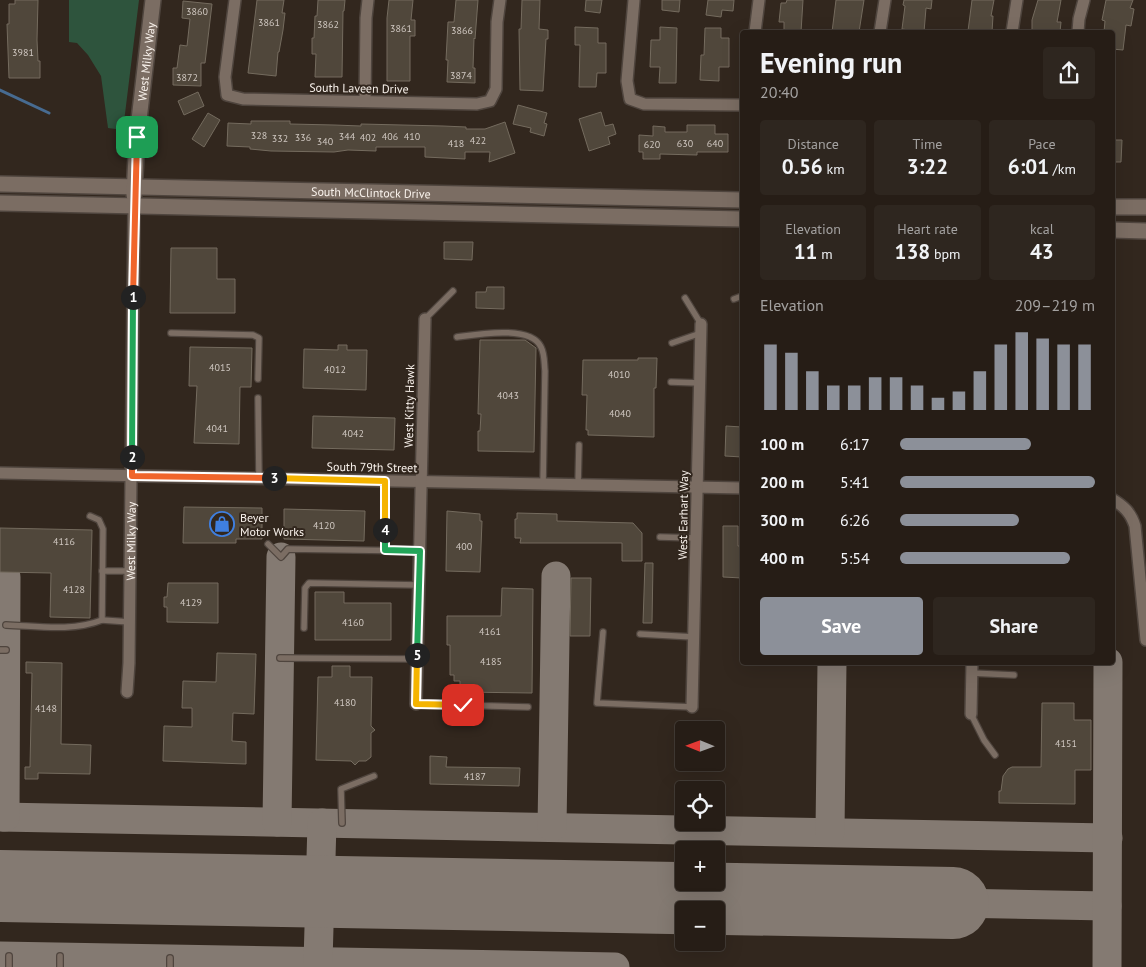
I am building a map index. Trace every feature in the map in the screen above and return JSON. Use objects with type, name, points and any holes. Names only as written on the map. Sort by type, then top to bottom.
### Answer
[{"type":"main road","name":"West Milky Way","points":[[134,206],[137,137],[153,0]]},
{"type":"main road","name":"South McClintock Drive","points":[[0,184],[740,200]]},
{"type":"main road","name":"South McClintock Drive","points":[[0,203],[740,220]]},
{"type":"main road","points":[[1115,207],[1146,207]]},
{"type":"main road","points":[[1115,230],[1146,230]]},
{"type":"street","name":"South Laveen Drive","points":[[235,0],[225,77],[227,95],[243,99],[477,104],[490,101],[496,89],[497,22],[500,0]]},
{"type":"street","points":[[365,101],[368,0]]},
{"type":"street","points":[[634,0],[627,81],[630,99],[644,104],[740,105]]},
{"type":"street","points":[[755,30],[759,0]]},
{"type":"street","points":[[880,30],[884,0]]},
{"type":"street","points":[[1012,30],[1017,0]]},
{"type":"street","points":[[1078,30],[1084,0]]},
{"type":"street","name":"West Milky Way","points":[[127,692],[130,622],[134,206]]},
{"type":"street","name":"West Kitty Hawk","points":[[416,704],[425,319]]},
{"type":"street","name":"West Earhart Way","points":[[692,707],[701,328]]},
{"type":"street","name":"South 79th Street","points":[[0,473],[740,488]]},
{"type":"street","points":[[1115,500],[1132,516],[1146,640]]},
{"type":"street","points":[[971,668],[971,714]]},
{"type":"lane","points":[[425,319],[452,291]]},
{"type":"lane","points":[[734,299],[740,297]]},
{"type":"lane","points":[[672,343],[701,328],[685,298]]},
{"type":"lane","points":[[171,333],[253,335],[259,338],[258,379]]},
{"type":"lane","points":[[457,337],[481,333],[529,335],[541,346],[545,370],[543,484]]},
{"type":"lane","points":[[671,382],[700,383]]},
{"type":"lane","points":[[258,398],[259,478]]},
{"type":"lane","points":[[578,485],[579,445]]},
{"type":"lane","points":[[385,481],[385,550]]},
{"type":"lane","points":[[90,516],[99,520],[103,529],[102,620]]},
{"type":"lane","points":[[660,537],[696,538]]},
{"type":"lane","points":[[268,544],[281,557],[288,549],[420,551]]},
{"type":"lane","points":[[102,571],[130,571]]},
{"type":"lane","points":[[304,628],[305,588],[309,583],[419,585]]},
{"type":"lane","points":[[6,625],[62,627],[92,624],[102,620],[130,622]]},
{"type":"lane","points":[[603,632],[597,703],[692,707]]},
{"type":"lane","points":[[640,634],[694,637]]},
{"type":"lane","points":[[280,658],[417,659]]},
{"type":"lane","points":[[971,668],[1014,675]]},
{"type":"lane","points":[[416,704],[528,707]]},
{"type":"lane","points":[[971,714],[984,740],[995,755]]},
{"type":"lane","points":[[342,823],[341,789],[374,776]]},
{"type":"lane","points":[[9,956],[9,967]]},
{"type":"lane","points":[[60,956],[60,967]]},
{"type":"lane","points":[[170,958],[170,967]]},
{"type":"green space","points":[[69,0],[139,0],[123,130],[108,128],[101,76],[88,55],[77,43],[69,42]]},
{"type":"building","points":[[15,0],[38,0],[37,40],[40,78],[9,78],[7,24],[9,24],[9,4],[15,4]]},
{"type":"building","points":[[257,0],[284,0],[282,13],[285,13],[276,76],[248,73]]},
{"type":"building","points":[[318,0],[345,0],[343,11],[342,77],[315,77],[316,54],[312,54],[312,38],[314,38]]},
{"type":"building","points":[[389,0],[413,0],[411,20],[415,20],[415,36],[410,36],[410,81],[387,81],[387,18]]},
{"type":"building","points":[[456,0],[478,0],[474,38],[473,68],[475,68],[475,83],[447,82],[448,22],[454,22]]},
{"type":"building","points":[[522,0],[540,0],[539,29],[548,30],[543,91],[520,90],[519,29],[521,29]]},
{"type":"building","points":[[586,0],[602,0],[600,13],[585,11]]},
{"type":"building","points":[[662,0],[680,0],[679,12],[662,10]]},
{"type":"building","points":[[708,0],[734,0],[733,11],[722,10],[721,17],[706,15]]},
{"type":"building","points":[[787,0],[803,0],[801,30],[784,30],[784,22],[779,22],[781,3],[786,3]]},
{"type":"building","points":[[836,0],[864,0],[859,30],[832,30]]},
{"type":"building","points":[[904,0],[932,0],[931,9],[926,8],[924,30],[902,29],[905,6],[903,5]]},
{"type":"building","points":[[972,0],[994,0],[991,16],[993,16],[992,30],[968,30]]},
{"type":"building","points":[[1038,0],[1061,0],[1057,22],[1061,22],[1060,30],[1032,30],[1032,20]]},
{"type":"building","points":[[1106,0],[1133,0],[1130,8],[1134,9],[1131,26],[1126,25],[1123,50],[1115,49],[1115,30],[1104,30],[1105,21],[1102,20]]},
{"type":"building","points":[[183,1],[212,4],[205,63],[201,63],[201,86],[173,85],[173,68],[177,68],[180,45],[187,46],[190,19],[182,18]]},
{"type":"building","points":[[575,27],[598,28],[598,43],[606,43],[606,73],[597,73],[596,87],[579,87],[580,45],[575,45]]},
{"type":"building","points":[[660,27],[677,28],[676,83],[659,83],[660,67],[650,67],[651,40],[660,40]]},
{"type":"building","points":[[705,28],[721,28],[721,38],[729,38],[729,67],[719,67],[719,81],[700,80],[701,55],[704,55]]},
{"type":"building","points":[[198,92],[204,106],[184,115],[178,101]]},
{"type":"building","points":[[518,105],[547,113],[544,123],[547,124],[544,136],[530,132],[531,128],[513,124]]},
{"type":"building","points":[[601,112],[605,126],[613,124],[616,134],[608,137],[610,144],[589,151],[579,119]]},
{"type":"building","points":[[208,113],[220,120],[204,147],[192,139]]},
{"type":"building","points":[[251,121],[290,121],[290,124],[361,126],[361,124],[443,126],[466,127],[466,129],[485,129],[505,122],[515,153],[489,162],[490,152],[465,152],[465,159],[425,157],[425,147],[376,147],[376,151],[348,150],[334,152],[271,151],[250,149],[250,147],[227,146],[228,123],[251,124]]},
{"type":"building","points":[[687,125],[715,125],[715,134],[728,134],[728,152],[697,152],[697,155],[660,154],[660,159],[643,159],[643,152],[639,152],[639,135],[653,136],[653,126],[665,127],[665,132],[687,132]]},
{"type":"building","points":[[1115,140],[1122,140],[1121,162],[1115,162]]},
{"type":"building","points":[[444,242],[473,242],[472,260],[444,259]]},
{"type":"building","points":[[171,248],[217,248],[217,279],[235,279],[235,313],[170,313]]},
{"type":"building","points":[[487,287],[504,287],[504,309],[476,308],[476,292],[486,292]]},
{"type":"building","points":[[480,340],[525,340],[536,348],[534,452],[478,451],[478,431],[480,431],[481,414],[478,414]]},
{"type":"building","points":[[338,345],[347,345],[347,350],[367,350],[366,390],[303,388],[304,349],[338,350]]},
{"type":"building","points":[[190,347],[252,348],[251,387],[240,387],[239,444],[194,443],[197,386],[189,386]]},
{"type":"building","points":[[638,358],[657,358],[656,388],[654,388],[654,437],[588,435],[588,430],[586,430],[587,395],[582,395],[583,360],[638,360]]},
{"type":"building","points":[[313,416],[395,418],[394,450],[312,448]]},
{"type":"building","points":[[726,426],[740,427],[740,457],[725,456]]},
{"type":"building","points":[[184,507],[262,508],[262,539],[236,539],[236,543],[183,543]]},
{"type":"building","points":[[284,509],[365,511],[364,541],[284,539]]},
{"type":"building","points":[[447,511],[480,514],[480,521],[482,521],[480,572],[446,571]]},
{"type":"building","points":[[517,513],[557,514],[557,521],[633,523],[642,533],[642,561],[622,561],[622,543],[520,543],[521,538],[515,538],[515,519],[517,519]]},
{"type":"building","points":[[723,526],[738,526],[740,578],[723,577]]},
{"type":"building","points":[[0,528],[92,530],[90,618],[50,617],[51,573],[0,572]]},
{"type":"building","points":[[645,563],[653,563],[652,623],[643,623]]},
{"type":"building","points":[[571,578],[591,578],[590,636],[570,636]]},
{"type":"building","points":[[168,583],[218,583],[218,623],[167,622],[167,607],[164,607],[164,597],[167,597]]},
{"type":"building","points":[[502,588],[533,589],[532,693],[460,692],[460,681],[454,681],[454,675],[450,675],[450,645],[447,645],[447,616],[501,616]]},
{"type":"building","points":[[315,592],[344,592],[344,603],[391,603],[391,640],[315,640]]},
{"type":"building","points":[[217,653],[256,654],[254,714],[233,713],[232,741],[246,742],[246,764],[163,761],[164,726],[192,727],[192,708],[182,708],[183,681],[216,682]]},
{"type":"building","points":[[26,662],[62,663],[61,744],[91,745],[90,774],[38,773],[38,779],[25,779],[25,767],[30,767],[32,673],[26,673]]},
{"type":"building","points":[[332,666],[350,666],[350,677],[372,677],[371,726],[375,730],[371,733],[371,757],[366,761],[359,761],[355,765],[351,761],[316,760],[318,677],[332,677]]},
{"type":"building","points":[[1042,703],[1074,703],[1074,720],[1091,720],[1091,770],[1075,770],[1075,804],[999,803],[999,791],[1001,791],[1003,776],[1008,769],[1012,767],[1041,767]]},
{"type":"building","points":[[430,756],[447,757],[446,767],[520,768],[519,786],[430,784]]},
{"type":"waterway","points":[[0,90],[49,113]]},
{"type":"taxiway","points":[[277,822],[281,557]]},
{"type":"taxiway","points":[[552,827],[556,576]]},
{"type":"taxiway","points":[[5,817],[6,577]]},
{"type":"taxiway","points":[[830,832],[832,665]]},
{"type":"taxiway","points":[[1107,967],[1108,665]]},
{"type":"taxiway","points":[[0,817],[1108,838]]},
{"type":"taxiway","points":[[318,962],[322,823]]},
{"type":"taxiway","points":[[953,903],[1107,906]]},
{"type":"taxiway","points":[[0,956],[615,967]]},
{"type":"runway","points":[[0,886],[953,903]]},
{"type":"place","name":"Beyer Motor Works","points":[[222,524]]},
{"type":"route","points":[[137,137],[134,186],[132,476],[385,481],[385,550],[420,551],[416,704],[463,705]]}]
